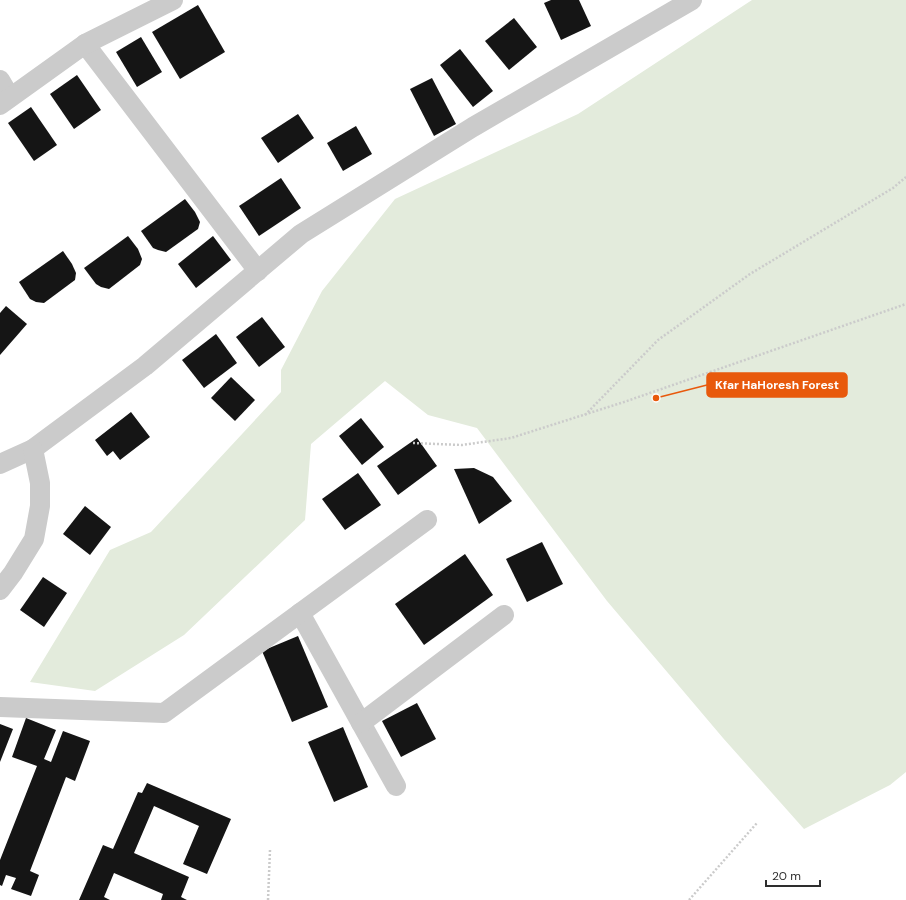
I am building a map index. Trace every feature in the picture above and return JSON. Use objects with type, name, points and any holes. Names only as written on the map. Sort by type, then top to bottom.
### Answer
[{"type":"street","points":[[0,80],[5,101],[85,44],[173,0]]},
{"type":"street","points":[[0,464],[33,449],[145,366],[301,234],[473,126],[692,0]]},
{"type":"street","points":[[85,44],[258,271]]},
{"type":"street","points":[[0,590],[14,573],[34,539],[40,506],[40,483],[33,449]]},
{"type":"street","points":[[0,708],[164,713],[427,520]]},
{"type":"street","points":[[300,613],[396,786]]},
{"type":"street","points":[[361,723],[504,615]]},
{"type":"path","points":[[585,415],[658,340],[750,274],[893,188],[906,177]]},
{"type":"path","points":[[413,443],[462,445],[511,438],[624,402],[906,304]]},
{"type":"path","points":[[689,900],[757,823]]},
{"type":"path","points":[[268,900],[270,850]]},
{"type":"green space","points":[[752,0],[906,0],[906,772],[890,785],[804,829],[723,738],[607,601],[477,428],[428,415],[385,381],[311,444],[305,520],[184,635],[95,691],[30,682],[110,550],[151,532],[281,392],[281,370],[322,291],[395,199],[578,114]]},
{"type":"building","points":[[551,0],[579,0],[591,26],[561,40],[544,3]]},
{"type":"building","points":[[198,5],[225,52],[180,79],[152,32]]},
{"type":"building","points":[[514,18],[537,47],[509,70],[485,41]]},
{"type":"building","points":[[141,37],[162,72],[137,87],[116,52]]},
{"type":"building","points":[[460,49],[493,91],[473,107],[440,65]]},
{"type":"building","points":[[77,75],[101,110],[74,129],[50,94]]},
{"type":"building","points":[[432,78],[456,124],[434,136],[410,89]]},
{"type":"building","points":[[31,107],[57,145],[34,161],[8,123]]},
{"type":"building","points":[[298,114],[314,138],[278,163],[261,138]]},
{"type":"building","points":[[356,126],[372,154],[343,171],[327,143]]},
{"type":"building","points":[[281,178],[301,208],[259,236],[239,206]]},
{"type":"building","points":[[185,199],[195,212],[200,222],[198,229],[166,252],[153,248],[141,231]]},
{"type":"building","points":[[128,236],[138,249],[142,259],[140,265],[109,289],[101,287],[96,284],[84,268]]},
{"type":"building","points":[[213,236],[231,260],[196,288],[178,264]]},
{"type":"building","points":[[63,251],[76,273],[75,280],[44,303],[36,302],[30,299],[19,282]]},
{"type":"building","points":[[6,306],[27,324],[0,355],[0,313]]},
{"type":"building","points":[[262,317],[285,347],[259,367],[236,337]]},
{"type":"building","points":[[216,334],[237,363],[204,388],[182,360]]},
{"type":"building","points":[[231,377],[255,400],[235,421],[211,398]]},
{"type":"building","points":[[131,412],[150,437],[120,460],[113,451],[107,456],[95,440]]},
{"type":"building","points":[[361,418],[384,447],[362,465],[339,436]]},
{"type":"building","points":[[417,438],[437,466],[398,495],[377,466]]},
{"type":"building","points":[[474,468],[493,477],[512,501],[479,524],[454,469]]},
{"type":"building","points":[[358,473],[381,505],[345,530],[322,499]]},
{"type":"building","points":[[85,506],[111,527],[90,555],[63,534]]},
{"type":"building","points":[[542,542],[563,584],[527,602],[506,559]]},
{"type":"building","points":[[465,554],[493,595],[424,645],[395,604]]},
{"type":"building","points":[[43,577],[67,593],[44,627],[20,610]]},
{"type":"building","points":[[298,636],[328,707],[292,722],[262,651]]},
{"type":"building","points":[[417,703],[436,739],[401,757],[382,721]]},
{"type":"building","points":[[26,718],[56,730],[44,759],[51,762],[63,731],[90,741],[75,781],[66,777],[30,871],[39,875],[31,896],[11,889],[16,878],[6,875],[2,886],[0,885],[0,860],[37,766],[12,757]]},
{"type":"building","points":[[0,724],[13,729],[0,762]]},
{"type":"building","points":[[343,727],[368,787],[334,802],[308,742]]},
{"type":"building","points":[[147,783],[231,819],[207,874],[183,864],[199,826],[154,806],[134,853],[189,877],[181,897],[187,900],[161,900],[163,894],[114,873],[104,897],[110,900],[79,900],[103,845],[113,849],[138,792],[142,793]]},
{"type":"place","name":"Kfar HaHoresh Forest","points":[[656,398]]}]
